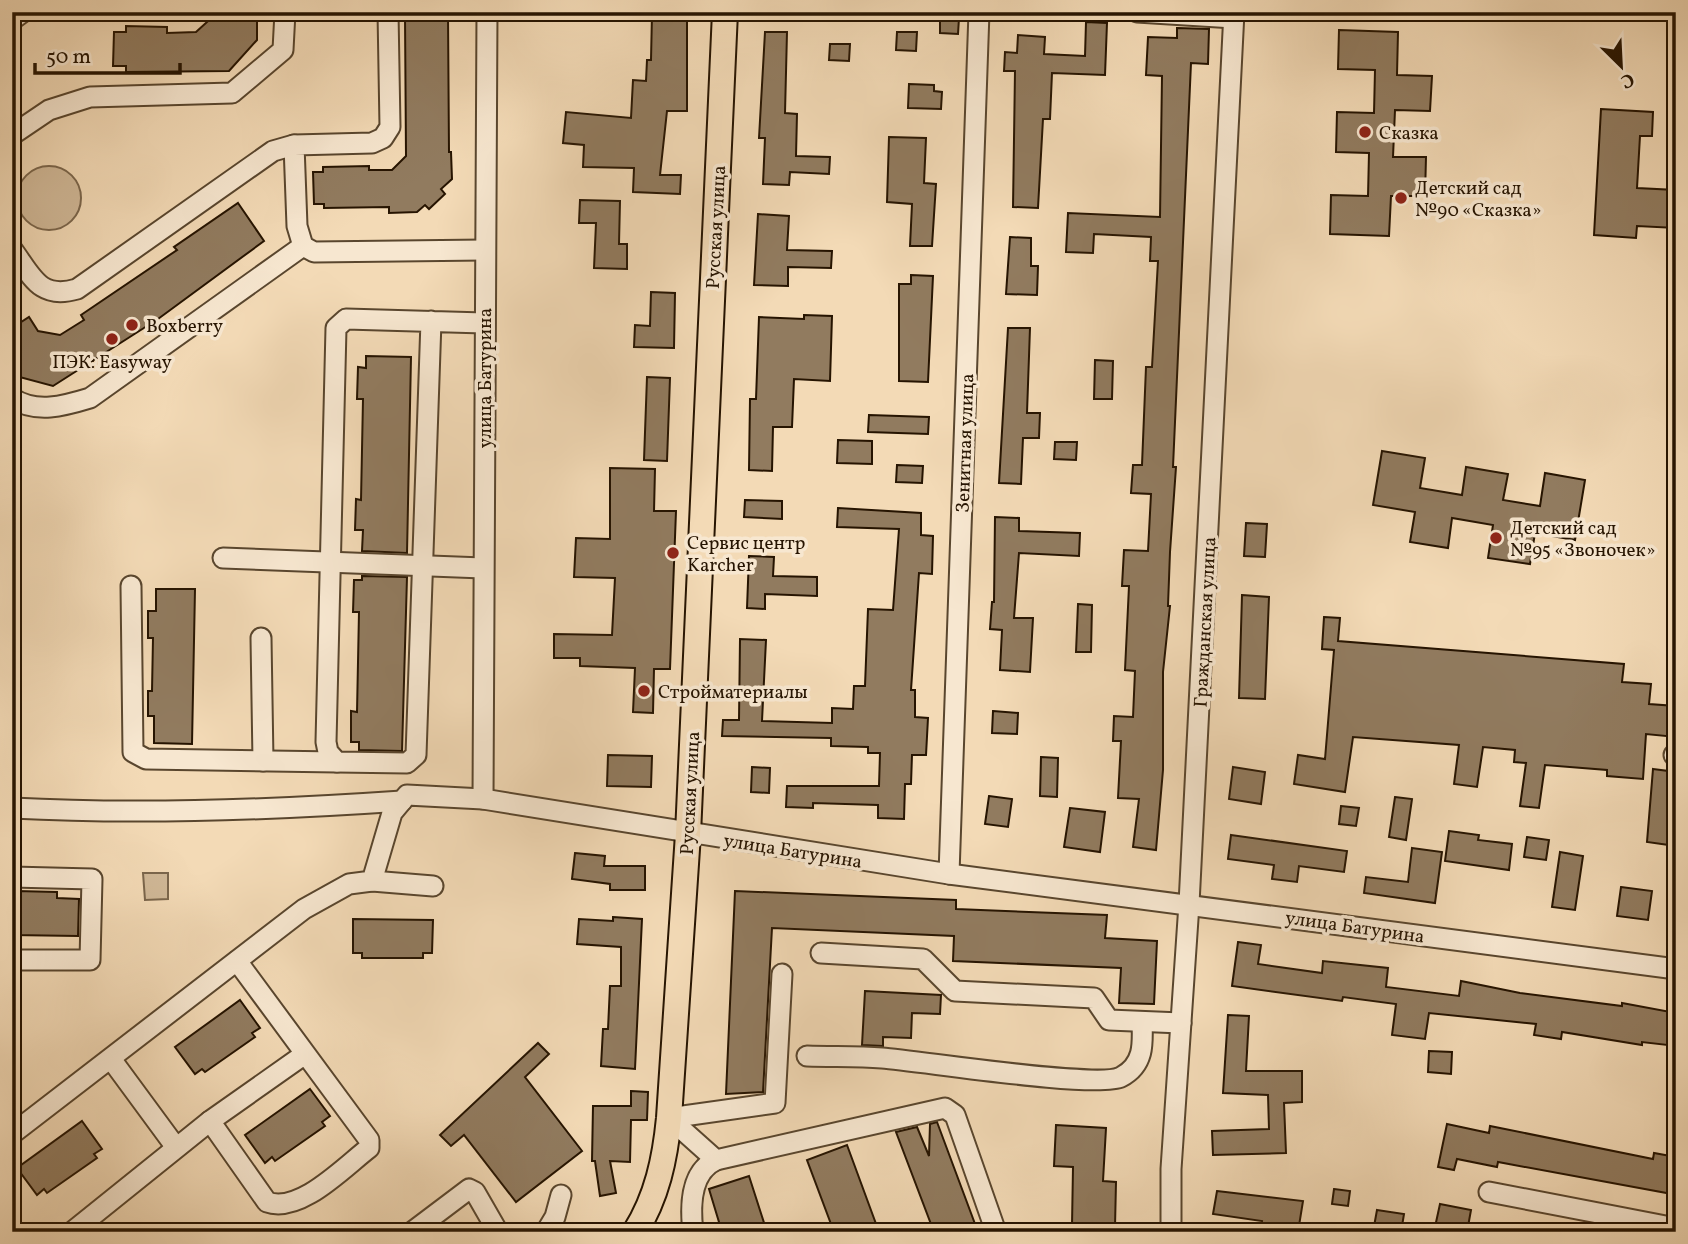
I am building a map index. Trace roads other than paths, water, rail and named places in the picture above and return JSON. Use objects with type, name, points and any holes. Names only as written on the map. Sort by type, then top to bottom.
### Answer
[{"type":"main road","name":"Русская улица","points":[[635,1232],[650,1220],[665,1156],[669,1118],[688,834],[725,12]]},
{"type":"street","points":[[12,20],[23,12]]},
{"type":"street","points":[[12,135],[49,110],[90,97],[232,93],[283,50],[285,12]]},
{"type":"street","points":[[12,249],[40,287],[51,293],[77,289],[273,151],[294,145],[372,143],[383,138],[390,127],[388,12]]},
{"type":"street","name":"улица Батурина","points":[[487,12],[483,799],[949,874],[1676,969]]},
{"type":"street","name":"Зенитная улица","points":[[949,874],[979,12]]},
{"type":"street","points":[[1137,12],[1234,15]]},
{"type":"street","name":"Гражданская улица","points":[[1171,1232],[1171,1169],[1189,904],[1234,15]]},
{"type":"street","points":[[294,145],[297,226],[303,246],[314,252],[484,250]]},
{"type":"street","points":[[12,398],[21,404],[56,409],[90,398],[303,246]]},
{"type":"street","points":[[12,284],[29,272]]},
{"type":"street","points":[[337,762],[328,751],[326,742],[336,328],[346,319],[484,323]]},
{"type":"street","points":[[131,586],[133,752],[146,759],[407,763],[416,755],[431,321]]},
{"type":"street","points":[[223,558],[330,560],[483,568]]},
{"type":"street","points":[[261,638],[263,761]]},
{"type":"street","points":[[372,881],[392,813],[407,795],[483,799]]},
{"type":"street","points":[[12,808],[150,813],[402,801]]},
{"type":"street","points":[[12,877],[93,879],[90,960],[12,960]]},
{"type":"street","points":[[12,1133],[304,909],[349,884],[372,881],[433,886]]},
{"type":"street","points":[[821,953],[923,959],[955,991],[1094,998],[1109,1020],[1181,1023]]},
{"type":"street","points":[[210,1121],[267,1202],[278,1206],[303,1199],[369,1148],[369,1140],[237,961]]},
{"type":"street","points":[[669,1118],[775,1103],[782,974]]},
{"type":"street","points":[[807,1056],[880,1058],[1060,1077],[1119,1078],[1135,1066],[1143,1051],[1142,1022]]},
{"type":"street","points":[[72,1232],[175,1146],[305,1054]]},
{"type":"street","points":[[111,1059],[175,1146]]},
{"type":"street","points":[[693,1232],[695,1185],[706,1164],[945,1108],[955,1115],[996,1232]]},
{"type":"street","points":[[669,1118],[716,1160]]},
{"type":"street","points":[[412,1232],[470,1189],[475,1192],[498,1232]]},
{"type":"street","points":[[1489,1192],[1676,1228]]},
{"type":"street","points":[[545,1232],[555,1217],[561,1195]]},
{"type":"place","name":"Сказка","points":[[1365,132]]},
{"type":"place","name":"Детский сад №90 «Сказка»","points":[[1401,198]]},
{"type":"place","name":"Boxberry","points":[[132,325]]},
{"type":"place","name":"ПЭК: Easyway","points":[[112,339]]},
{"type":"place","name":"Детский сад №95 «Звоночек»","points":[[1496,538]]},
{"type":"place","name":"Сервис центр Karcher","points":[[673,553]]},
{"type":"place","name":"Стройматериалы","points":[[644,691]]}]
